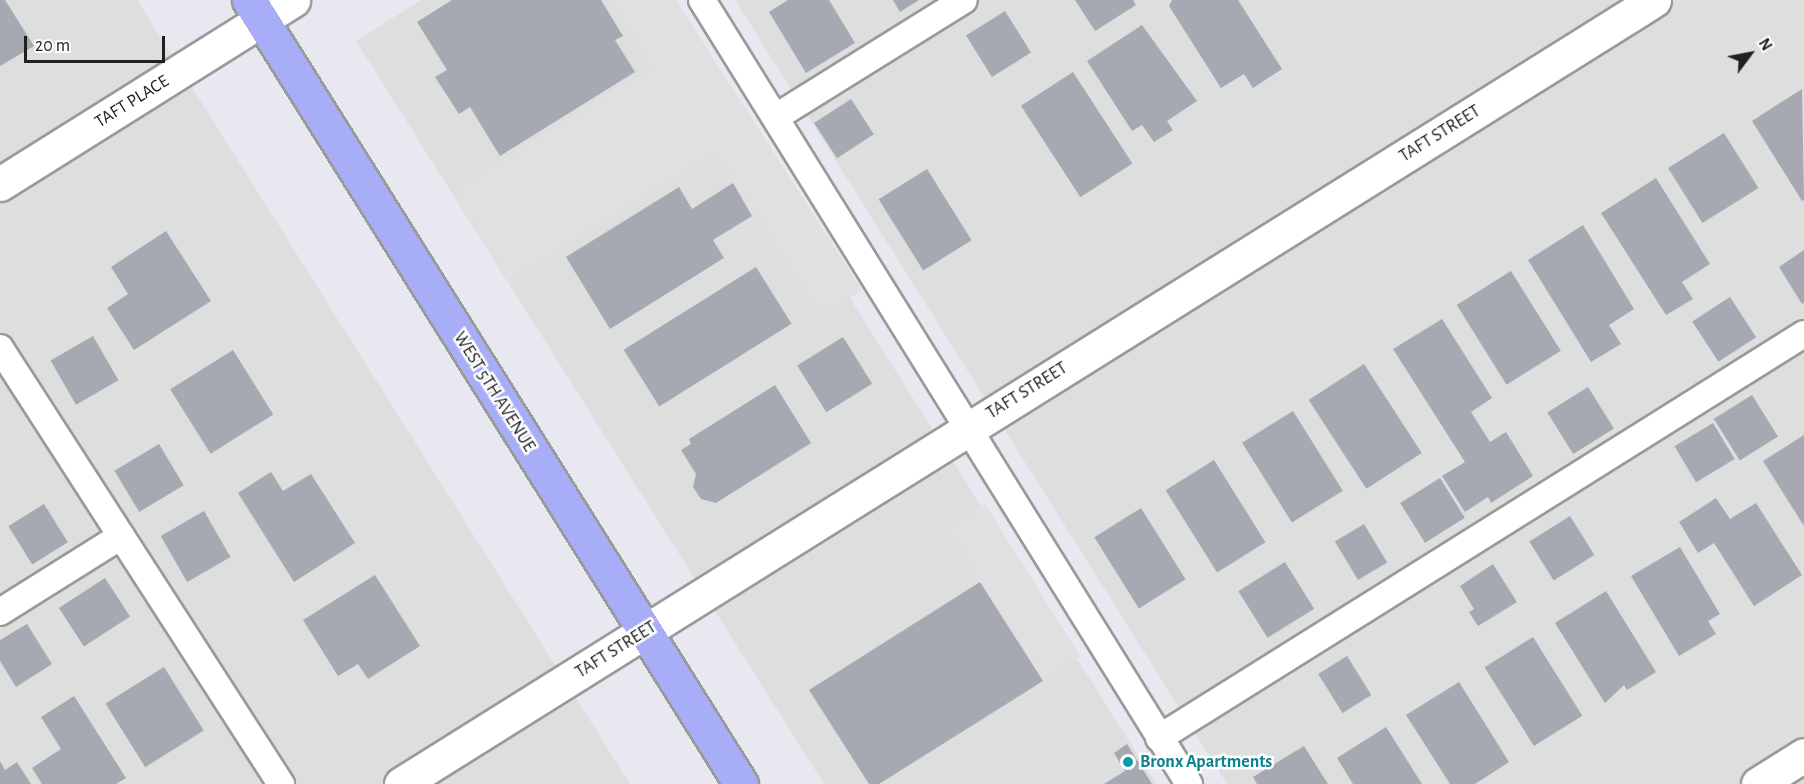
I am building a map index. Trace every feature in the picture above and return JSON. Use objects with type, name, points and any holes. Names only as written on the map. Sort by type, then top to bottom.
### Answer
[{"type":"main road","name":"WEST 5TH AVENUE","points":[[255,10],[741,784]]},
{"type":"street","name":"TAFT PLACE","points":[[0,184],[255,10],[293,0]]},
{"type":"street","name":"TAFT STREET","points":[[401,784],[1654,0]]},
{"type":"street","points":[[1758,784],[1804,755]]},
{"type":"lane","points":[[702,0],[970,427],[1189,784]]},
{"type":"lane","points":[[776,117],[964,0]]},
{"type":"lane","points":[[1159,738],[1804,334]]},
{"type":"lane","points":[[0,348],[281,784]]},
{"type":"lane","points":[[0,612],[121,536]]},
{"type":"shaded area","points":[[0,0],[137,0],[630,784],[0,784]]},
{"type":"shaded area","points":[[421,0],[662,0],[1156,784],[824,784],[356,41]]},
{"type":"shaded area","points":[[608,0],[676,0],[862,290],[820,317],[716,154],[509,283],[452,191],[650,67]]},
{"type":"shaded area","points":[[735,0],[1804,0],[1804,784],[1227,784]]},
{"type":"shaded area","points":[[985,504],[1080,657],[1041,681],[946,528]]},
{"type":"building","points":[[0,0],[5,0],[34,46],[0,66]]},
{"type":"building","points":[[452,0],[601,0],[623,36],[615,40],[635,72],[500,156],[470,107],[459,114],[435,77],[447,70],[417,22]]},
{"type":"building","points":[[788,0],[829,0],[855,43],[806,73],[769,12]]},
{"type":"building","points":[[893,0],[919,0],[900,12]]},
{"type":"building","points":[[1075,0],[1133,0],[1136,5],[1095,31]]},
{"type":"building","points":[[1172,0],[1238,0],[1282,69],[1253,88],[1244,74],[1221,88],[1169,6]]},
{"type":"building","points":[[1005,11],[1031,53],[992,77],[966,35]]},
{"type":"building","points":[[1142,25],[1197,101],[1167,121],[1173,130],[1154,142],[1142,125],[1132,131],[1087,61]]},
{"type":"building","points":[[1073,72],[1132,163],[1080,197],[1021,106]]},
{"type":"building","points":[[1802,89],[1804,200],[1802,201],[1752,121]]},
{"type":"building","points":[[851,99],[874,134],[837,158],[814,123]]},
{"type":"building","points":[[1724,133],[1758,188],[1702,223],[1668,168]]},
{"type":"building","points":[[927,169],[972,240],[923,270],[879,199]]},
{"type":"building","points":[[1656,178],[1710,264],[1682,282],[1693,299],[1666,315],[1601,213]]},
{"type":"building","points":[[733,183],[752,216],[713,240],[724,258],[610,329],[566,257],[679,187],[692,209]]},
{"type":"building","points":[[1583,225],[1634,309],[1609,325],[1621,344],[1591,362],[1528,260]]},
{"type":"building","points":[[166,231],[211,301],[134,350],[107,308],[128,294],[111,267]]},
{"type":"building","points":[[1804,250],[1804,303],[1802,304],[1779,267]]},
{"type":"building","points":[[756,267],[792,324],[659,406],[624,350]]},
{"type":"building","points":[[1511,271],[1561,351],[1507,385],[1457,305]]},
{"type":"building","points":[[1730,297],[1756,337],[1718,362],[1692,322]]},
{"type":"building","points":[[1442,319],[1492,398],[1471,412],[1490,442],[1506,432],[1533,476],[1491,503],[1488,497],[1465,512],[1442,476],[1465,462],[1393,349]]},
{"type":"building","points":[[93,336],[118,380],[76,405],[51,360]]},
{"type":"building","points":[[843,337],[872,384],[826,412],[797,366]]},
{"type":"building","points":[[233,350],[273,414],[211,454],[170,389]]},
{"type":"building","points":[[1364,364],[1422,453],[1366,489],[1309,400]]},
{"type":"building","points":[[775,385],[811,443],[716,503],[701,499],[693,487],[696,474],[681,450],[691,444],[689,439]]},
{"type":"building","points":[[1588,387],[1614,429],[1573,454],[1547,412]]},
{"type":"building","points":[[1752,395],[1778,437],[1740,460],[1714,419]]},
{"type":"building","points":[[1293,411],[1343,491],[1292,523],[1242,443]]},
{"type":"building","points":[[1713,423],[1735,459],[1696,482],[1674,446]]},
{"type":"building","points":[[1804,435],[1804,526],[1763,461]]},
{"type":"building","points":[[159,444],[184,485],[139,512],[114,471]]},
{"type":"building","points":[[1214,460],[1265,542],[1217,572],[1166,490]]},
{"type":"building","points":[[271,472],[283,491],[311,474],[355,543],[294,582],[238,493]]},
{"type":"building","points":[[1440,478],[1465,518],[1425,543],[1400,503]]},
{"type":"building","points":[[1716,498],[1730,519],[1756,503],[1802,575],[1754,606],[1714,543],[1698,553],[1679,522]]},
{"type":"building","points":[[44,504],[68,542],[32,564],[8,526]]},
{"type":"building","points":[[1141,508],[1186,579],[1139,608],[1094,537]]},
{"type":"building","points":[[204,511],[230,557],[187,582],[161,536]]},
{"type":"building","points":[[1570,516],[1594,555],[1554,580],[1529,541]]},
{"type":"building","points":[[1364,524],[1387,563],[1358,580],[1335,542]]},
{"type":"building","points":[[1680,547],[1720,614],[1708,621],[1716,634],[1679,656],[1631,576]]},
{"type":"building","points":[[1285,562],[1314,609],[1268,638],[1238,591]]},
{"type":"building","points":[[1493,564],[1517,602],[1478,626],[1469,612],[1474,609],[1460,586]]},
{"type":"building","points":[[375,575],[420,646],[368,679],[358,664],[338,676],[303,620]]},
{"type":"building","points":[[105,578],[130,617],[84,647],[59,608]]},
{"type":"building","points":[[980,582],[1043,681],[879,784],[869,784],[809,690]]},
{"type":"building","points":[[1606,591],[1656,672],[1627,690],[1624,685],[1605,703],[1555,623]]},
{"type":"building","points":[[27,624],[52,664],[16,687],[0,661],[0,640]]},
{"type":"building","points":[[1533,637],[1582,716],[1534,746],[1485,667]]},
{"type":"building","points":[[1347,656],[1371,695],[1343,713],[1318,674]]},
{"type":"building","points":[[164,667],[204,731],[145,767],[105,704]]},
{"type":"building","points":[[1459,682],[1509,762],[1475,784],[1450,784],[1406,715]]},
{"type":"building","points":[[74,696],[126,778],[116,784],[42,784],[32,768],[61,749],[41,717]]},
{"type":"building","points":[[1386,727],[1422,784],[1353,784],[1337,758]]},
{"type":"building","name":"Bronx Apartments","points":[[1127,744],[1152,784],[1104,784],[1125,771],[1114,753]]},
{"type":"building","points":[[1304,746],[1328,784],[1257,784],[1253,777]]},
{"type":"building","points":[[0,761],[5,770],[17,762],[31,784],[0,784]]},
{"type":"place","name":"Bronx Apartments","points":[[1128,762]]}]
